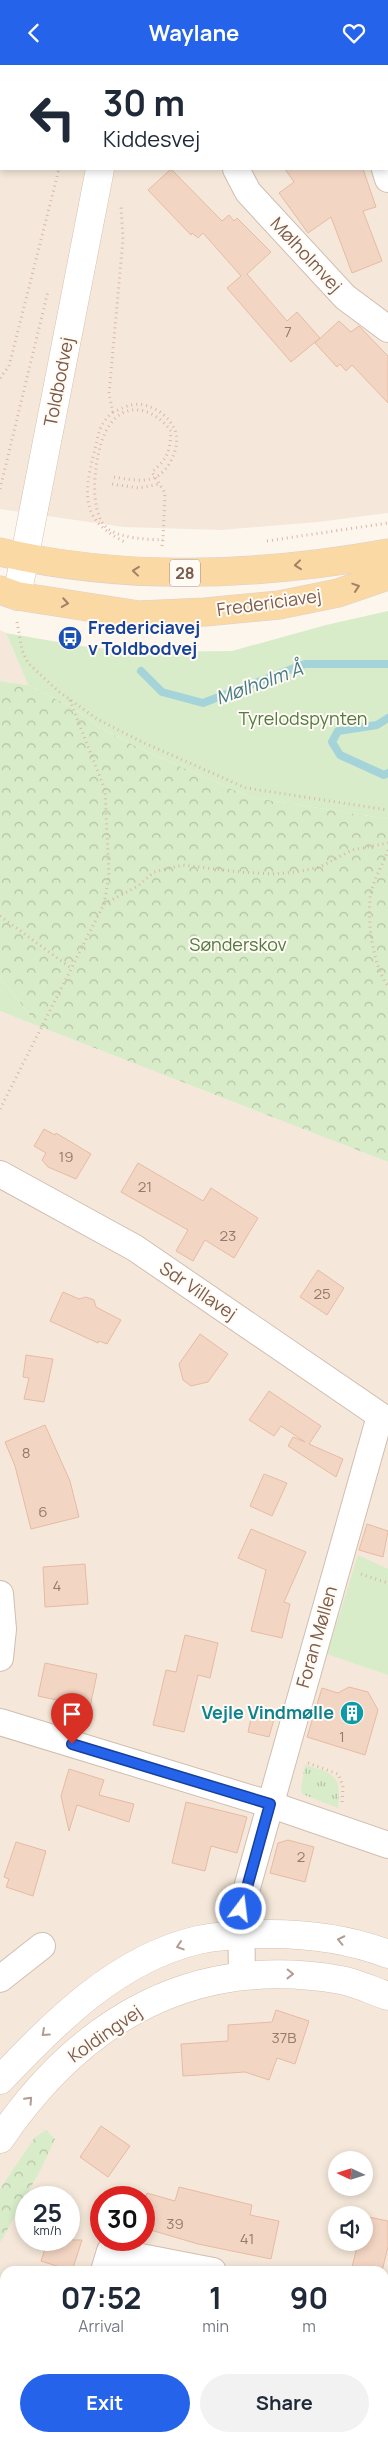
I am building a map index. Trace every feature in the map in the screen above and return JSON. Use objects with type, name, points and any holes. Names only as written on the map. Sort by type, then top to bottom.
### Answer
[{"type":"main road","name":"Toldbodvej","points":[[11,602],[12,555],[100,170]]},
{"type":"main road","name":"Fredericiavej","points":[[12,555],[147,572],[214,574],[347,561],[388,553]]},
{"type":"main road","name":"Fredericiavej","points":[[11,602],[139,615],[205,612],[279,605],[338,593],[388,577]]},
{"type":"main road","name":"Koldingvej","points":[[0,2080],[39,2038],[98,1989],[126,1970],[159,1953],[198,1940],[240,1935],[284,1934],[328,1937],[365,1945],[388,1953]]},
{"type":"main road","name":"Koldingvej","points":[[0,2139],[19,2111],[70,2057],[116,2021],[172,1993],[207,1981],[242,1976],[292,1974],[335,1979],[388,1996]]},
{"type":"street","name":"Mølholmvej","points":[[236,170],[248,193],[345,297],[388,329]]},
{"type":"street","name":"Sdr Villavej","points":[[0,1174],[135,1248],[384,1419]]},
{"type":"street","name":"Foran Møllen","points":[[242,1976],[241,1909],[283,1756],[384,1419]]},
{"type":"street","points":[[0,1594],[3,1629],[0,1657]]},
{"type":"street","points":[[0,1722],[270,1804],[388,1845]]},
{"type":"street","points":[[0,1979],[42,1946]]},
{"type":"street","points":[[106,2266],[110,2251],[187,2266]]},
{"type":"path","points":[[0,378],[9,366],[59,170]]},
{"type":"path","points":[[113,412],[109,393],[123,239],[121,203]]},
{"type":"path","points":[[0,489],[49,285]]},
{"type":"path","points":[[114,477],[137,481],[156,477],[169,466],[176,447],[175,430],[164,415],[149,405],[132,404],[113,412],[102,422],[87,481],[87,496],[92,515],[107,534],[128,543],[136,544]]},
{"type":"path","points":[[162,547],[163,540],[165,493],[152,472],[166,460],[170,447],[171,431],[154,413],[143,409],[128,410],[116,417],[105,433],[94,486],[93,497],[97,513],[107,528],[124,535],[163,540]]},
{"type":"path","points":[[112,484],[138,488],[160,483]]},
{"type":"path","points":[[258,542],[388,523]]},
{"type":"path","points":[[154,546],[172,547]]},
{"type":"path","points":[[11,602],[22,650],[28,663],[97,719],[134,738],[246,788],[388,811]]},
{"type":"path","points":[[0,1109],[104,904],[109,876],[105,790],[69,698]]},
{"type":"path","points":[[104,904],[138,886],[154,871],[182,865],[272,874],[320,867],[352,850],[388,843]]},
{"type":"path","points":[[388,850],[371,893],[371,944],[382,977],[388,985]]},
{"type":"path","points":[[0,916],[71,968]]},
{"type":"path","points":[[283,1756],[338,1773],[343,1786],[343,1797],[336,1827]]},
{"type":"shaded area","points":[[0,170],[388,170],[388,513],[318,522],[220,530],[123,527],[0,509]]},
{"type":"shaded area","points":[[0,630],[6,633],[28,685],[0,681]]},
{"type":"shaded area","points":[[0,1011],[388,1162],[388,2266],[0,2266]]},
{"type":"green space","name":"Tyrelodspynten","points":[[388,611],[388,819],[250,797],[145,751],[101,728],[72,707],[28,685],[6,633],[81,646],[133,652],[232,651],[326,625]]},
{"type":"green space","name":"Sønderskov","points":[[0,681],[28,685],[72,707],[101,728],[145,751],[250,797],[388,819],[388,1162],[38,1026],[0,977]]},
{"type":"green space","points":[[0,977],[38,1026],[0,1011]]},
{"type":"green space","points":[[358,1555],[388,1569],[388,1675],[327,1654]]},
{"type":"green space","points":[[305,1765],[334,1777],[339,1788],[338,1808],[302,1794],[301,1788]]},
{"type":"green space","points":[[46,2130],[55,2139],[32,2186],[15,2186],[15,2216],[0,2243],[0,2189],[35,2137]]},
{"type":"building","points":[[172,170],[222,221],[229,215],[234,221],[237,218],[271,252],[247,274],[287,321],[297,312],[320,338],[291,362],[227,288],[241,276],[203,233],[198,238],[192,233],[191,235],[148,190]]},
{"type":"building","points":[[286,170],[363,170],[376,207],[363,211],[382,261],[352,273],[331,217],[308,233],[279,193],[294,182]]},
{"type":"building","points":[[339,321],[351,332],[359,326],[388,356],[388,403],[352,365],[346,371],[340,364],[337,367],[315,343]]},
{"type":"building","points":[[44,1129],[55,1135],[56,1133],[91,1154],[76,1179],[48,1167],[42,1160],[46,1153],[34,1146]]},
{"type":"building","points":[[138,1163],[203,1201],[211,1188],[258,1218],[234,1258],[205,1240],[193,1261],[176,1251],[188,1230],[121,1192]]},
{"type":"building","points":[[318,1270],[344,1288],[327,1315],[300,1297]]},
{"type":"building","points":[[63,1292],[79,1299],[86,1297],[94,1300],[96,1307],[121,1320],[107,1344],[99,1341],[98,1343],[50,1321]]},
{"type":"building","points":[[200,1334],[228,1354],[208,1382],[191,1386],[183,1380],[179,1364]]},
{"type":"building","points":[[26,1355],[53,1359],[44,1402],[24,1399],[29,1378],[23,1377]]},
{"type":"building","points":[[269,1391],[321,1426],[309,1444],[343,1459],[336,1477],[288,1446],[293,1437],[305,1442],[281,1426],[274,1436],[249,1420]]},
{"type":"building","points":[[45,1425],[70,1481],[79,1517],[31,1529],[15,1466],[5,1442]]},
{"type":"building","points":[[264,1474],[287,1483],[272,1516],[250,1506]]},
{"type":"building","points":[[367,1524],[388,1531],[383,1557],[359,1550]]},
{"type":"building","points":[[251,1529],[306,1552],[284,1602],[290,1604],[282,1638],[251,1631],[266,1570],[238,1558]]},
{"type":"building","points":[[85,1564],[88,1604],[45,1607],[43,1567]]},
{"type":"building","points":[[185,1635],[218,1643],[210,1678],[198,1675],[184,1732],[153,1725],[166,1670],[176,1672]]},
{"type":"building","points":[[45,1663],[97,1674],[90,1707],[38,1696]]},
{"type":"building","points":[[349,1687],[368,1692],[378,1710],[365,1755],[307,1737],[322,1688],[338,1693]]},
{"type":"building","points":[[252,1714],[274,1719],[269,1737],[248,1732]]},
{"type":"building","points":[[69,1769],[104,1780],[99,1795],[134,1804],[129,1822],[77,1805],[69,1831],[61,1796]]},
{"type":"building","points":[[186,1802],[247,1817],[237,1853],[211,1846],[205,1871],[172,1863]]},
{"type":"building","points":[[288,1840],[314,1847],[305,1882],[270,1873],[278,1843]]},
{"type":"building","points":[[16,1842],[46,1851],[33,1896],[6,1887],[9,1879],[4,1877]]},
{"type":"building","points":[[276,2010],[309,2021],[295,2064],[277,2058],[269,2080],[245,2072],[183,2076],[181,2044],[228,2041],[228,2025],[272,2022]]},
{"type":"building","points":[[101,2126],[130,2146],[108,2177],[80,2157]]},
{"type":"building","points":[[179,2187],[252,2205],[250,2215],[279,2221],[271,2259],[198,2244],[155,2231],[155,2195],[175,2201]]},
{"type":"building","points":[[373,2218],[388,2221],[388,2247],[383,2266],[352,2266],[356,2251],[373,2251]]},
{"type":"building","points":[[44,2251],[78,2251],[74,2266],[56,2266],[41,2261]]},
{"type":"waterway","name":"Mølholm Å","points":[[141,671],[162,692],[203,703],[305,664],[388,664]]},
{"type":"waterway","name":"Mølholm Å","points":[[388,718],[377,725],[338,731],[332,742],[340,755],[384,775],[388,773]]},
{"type":"place","name":"Fredericiavej v Toldbodvej","points":[[70,638]]},
{"type":"place","name":"Vejle Vindmølle","points":[[352,1713]]},
{"type":"route","points":[[72,1744],[270,1804],[241,1909]]}]
